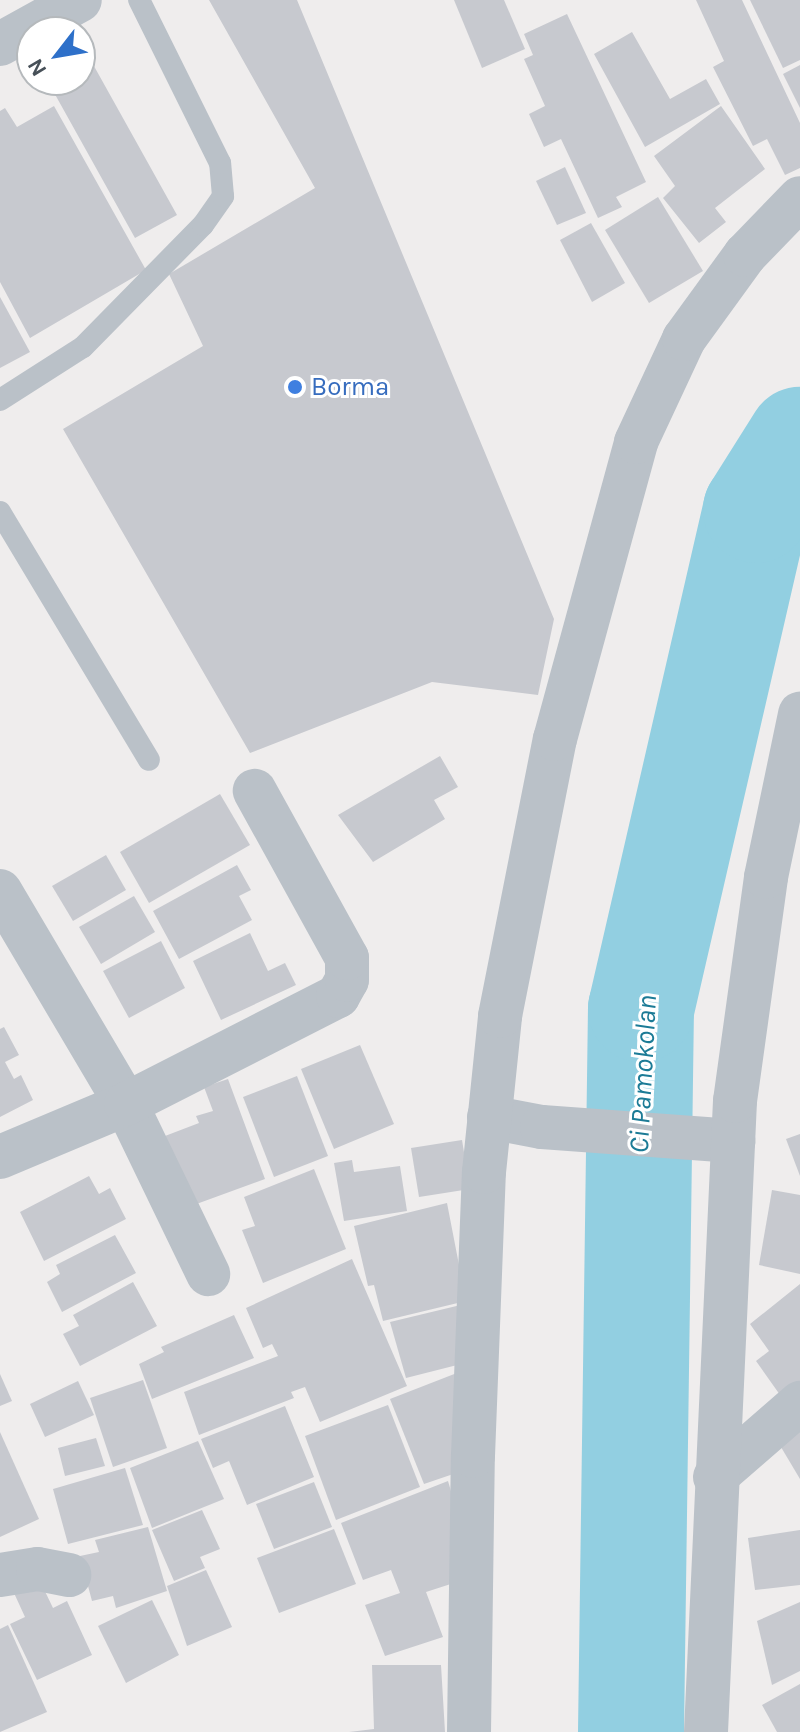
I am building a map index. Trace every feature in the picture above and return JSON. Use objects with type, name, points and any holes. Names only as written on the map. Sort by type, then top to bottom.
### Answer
[{"type":"street","points":[[0,44],[80,0]]},
{"type":"street","points":[[469,1732],[473,1456],[489,1117],[500,1016],[555,739],[636,442],[684,339],[745,255],[800,198]]},
{"type":"street","points":[[706,1732],[715,1477],[733,1141],[766,877],[800,714]]},
{"type":"street","points":[[0,1157],[126,1104],[338,996],[347,980],[347,958],[255,791]]},
{"type":"street","points":[[0,891],[126,1104],[208,1274]]},
{"type":"street","points":[[489,1117],[542,1127],[733,1141]]},
{"type":"street","points":[[715,1477],[800,1403]]},
{"type":"street","points":[[0,1575],[38,1569],[69,1575]]},
{"type":"lane","points":[[0,400],[83,347],[203,225],[223,196],[220,163],[139,0]]},
{"type":"lane","points":[[0,512],[149,760]]},
{"type":"building","name":"Borma","points":[[209,0],[297,0],[554,619],[538,695],[432,682],[250,753],[63,429],[203,346],[169,274],[315,188]]},
{"type":"building","points":[[454,0],[504,0],[525,49],[482,68]]},
{"type":"building","points":[[696,0],[742,0],[800,123],[800,168],[785,175],[767,139],[753,146],[713,67],[724,61]]},
{"type":"building","points":[[750,0],[800,0],[800,60],[783,68]]},
{"type":"building","points":[[567,14],[646,182],[616,197],[622,207],[598,218],[561,139],[544,147],[529,114],[545,106],[524,59],[533,55],[524,34]]},
{"type":"building","points":[[632,32],[670,99],[706,79],[720,104],[645,147],[594,54]]},
{"type":"building","points":[[800,65],[800,108],[783,74]]},
{"type":"building","points":[[96,70],[177,215],[135,238],[56,96],[96,96]]},
{"type":"building","points":[[54,106],[146,270],[30,338],[0,282],[0,111],[5,108],[17,127]]},
{"type":"building","points":[[721,106],[765,169],[715,208],[726,222],[699,243],[663,198],[675,186],[654,156]]},
{"type":"building","points":[[565,167],[586,213],[557,225],[536,181]]},
{"type":"building","points":[[658,197],[703,271],[649,303],[605,230]]},
{"type":"building","points":[[591,223],[625,283],[592,302],[560,240]]},
{"type":"building","points":[[0,297],[30,352],[0,368]]},
{"type":"building","points":[[440,756],[458,787],[434,800],[445,819],[373,862],[338,815]]},
{"type":"building","points":[[220,794],[250,845],[149,903],[120,852]]},
{"type":"building","points":[[106,855],[126,890],[73,921],[52,886]]},
{"type":"building","points":[[237,865],[251,890],[239,896],[252,920],[179,959],[153,911]]},
{"type":"building","points":[[134,896],[155,932],[101,964],[79,927]]},
{"type":"building","points":[[250,933],[268,971],[285,963],[296,985],[221,1020],[193,961]]},
{"type":"building","points":[[161,941],[185,988],[129,1018],[103,971]]},
{"type":"building","points":[[4,1027],[19,1055],[5,1062],[14,1079],[21,1075],[33,1100],[0,1117],[0,1029]]},
{"type":"building","points":[[360,1045],[394,1124],[334,1149],[301,1069]]},
{"type":"building","points":[[297,1076],[328,1156],[274,1177],[243,1097]]},
{"type":"building","points":[[228,1079],[265,1179],[191,1206],[165,1136],[199,1123],[196,1116],[213,1111],[204,1087]]},
{"type":"building","points":[[800,1134],[800,1176],[786,1139]]},
{"type":"building","points":[[462,1140],[470,1189],[419,1197],[411,1148]]},
{"type":"building","points":[[352,1160],[354,1172],[400,1166],[407,1211],[344,1221],[334,1163]]},
{"type":"building","points":[[314,1169],[346,1249],[263,1283],[242,1230],[255,1226],[244,1197]]},
{"type":"building","points":[[89,1176],[99,1194],[110,1188],[126,1219],[44,1261],[20,1212]]},
{"type":"building","points":[[772,1190],[800,1195],[800,1274],[759,1265]]},
{"type":"building","points":[[447,1203],[466,1301],[383,1321],[374,1285],[368,1286],[354,1226]]},
{"type":"building","points":[[115,1235],[136,1273],[62,1312],[47,1282],[60,1274],[56,1265]]},
{"type":"building","points":[[352,1259],[407,1386],[320,1422],[305,1387],[291,1392],[294,1398],[199,1435],[184,1392],[278,1356],[272,1344],[263,1348],[246,1308]]},
{"type":"building","points":[[133,1282],[157,1326],[80,1366],[63,1334],[79,1326],[73,1315]]},
{"type":"building","points":[[800,1284],[800,1390],[785,1402],[756,1361],[769,1351],[750,1324]]},
{"type":"building","points":[[469,1303],[469,1362],[406,1378],[390,1322]]},
{"type":"building","points":[[234,1315],[254,1358],[152,1399],[139,1364],[164,1352],[161,1347]]},
{"type":"building","points":[[462,1371],[465,1470],[424,1484],[390,1399]]},
{"type":"building","points":[[0,1374],[12,1401],[0,1406]]},
{"type":"building","points":[[143,1380],[167,1448],[113,1467],[90,1398]]},
{"type":"building","points":[[78,1381],[94,1415],[45,1437],[30,1404]]},
{"type":"building","points":[[388,1405],[420,1487],[336,1520],[305,1436]]},
{"type":"building","points":[[285,1406],[314,1477],[247,1505],[229,1461],[213,1468],[201,1439]]},
{"type":"building","points":[[800,1422],[800,1479],[775,1437]]},
{"type":"building","points":[[0,1432],[39,1519],[0,1537]]},
{"type":"building","points":[[96,1438],[105,1466],[65,1476],[58,1448]]},
{"type":"building","points":[[198,1441],[224,1499],[152,1528],[130,1468]]},
{"type":"building","points":[[125,1468],[143,1525],[68,1544],[53,1489]]},
{"type":"building","points":[[448,1481],[465,1539],[450,1545],[460,1581],[426,1592],[443,1637],[385,1656],[365,1605],[400,1593],[391,1570],[363,1580],[341,1523]]},
{"type":"building","points":[[314,1482],[332,1527],[274,1549],[256,1504]]},
{"type":"building","points":[[202,1510],[220,1549],[200,1557],[205,1568],[174,1581],[152,1530]]},
{"type":"building","points":[[148,1527],[167,1591],[116,1608],[113,1596],[92,1601],[80,1556],[99,1552],[95,1540]]},
{"type":"building","points":[[334,1529],[356,1584],[279,1613],[257,1558]]},
{"type":"building","points":[[800,1530],[800,1585],[755,1590],[748,1538]]},
{"type":"building","points":[[206,1570],[232,1627],[187,1646],[167,1586]]},
{"type":"building","points":[[40,1581],[53,1608],[67,1601],[92,1655],[37,1680],[10,1624],[25,1617],[14,1593]]},
{"type":"building","points":[[152,1600],[179,1655],[126,1683],[98,1626]]},
{"type":"building","points":[[800,1602],[800,1671],[772,1685],[757,1621]]},
{"type":"building","points":[[8,1625],[47,1712],[0,1732],[0,1629]]},
{"type":"building","points":[[372,1665],[441,1665],[445,1732],[349,1732],[374,1729]]},
{"type":"building","points":[[800,1684],[800,1732],[777,1732],[762,1705]]},
{"type":"waterway","name":"Ci Pamokolan","points":[[631,1732],[641,1009],[756,510],[800,440]]},
{"type":"place","name":"Borma","points":[[295,387]]}]
